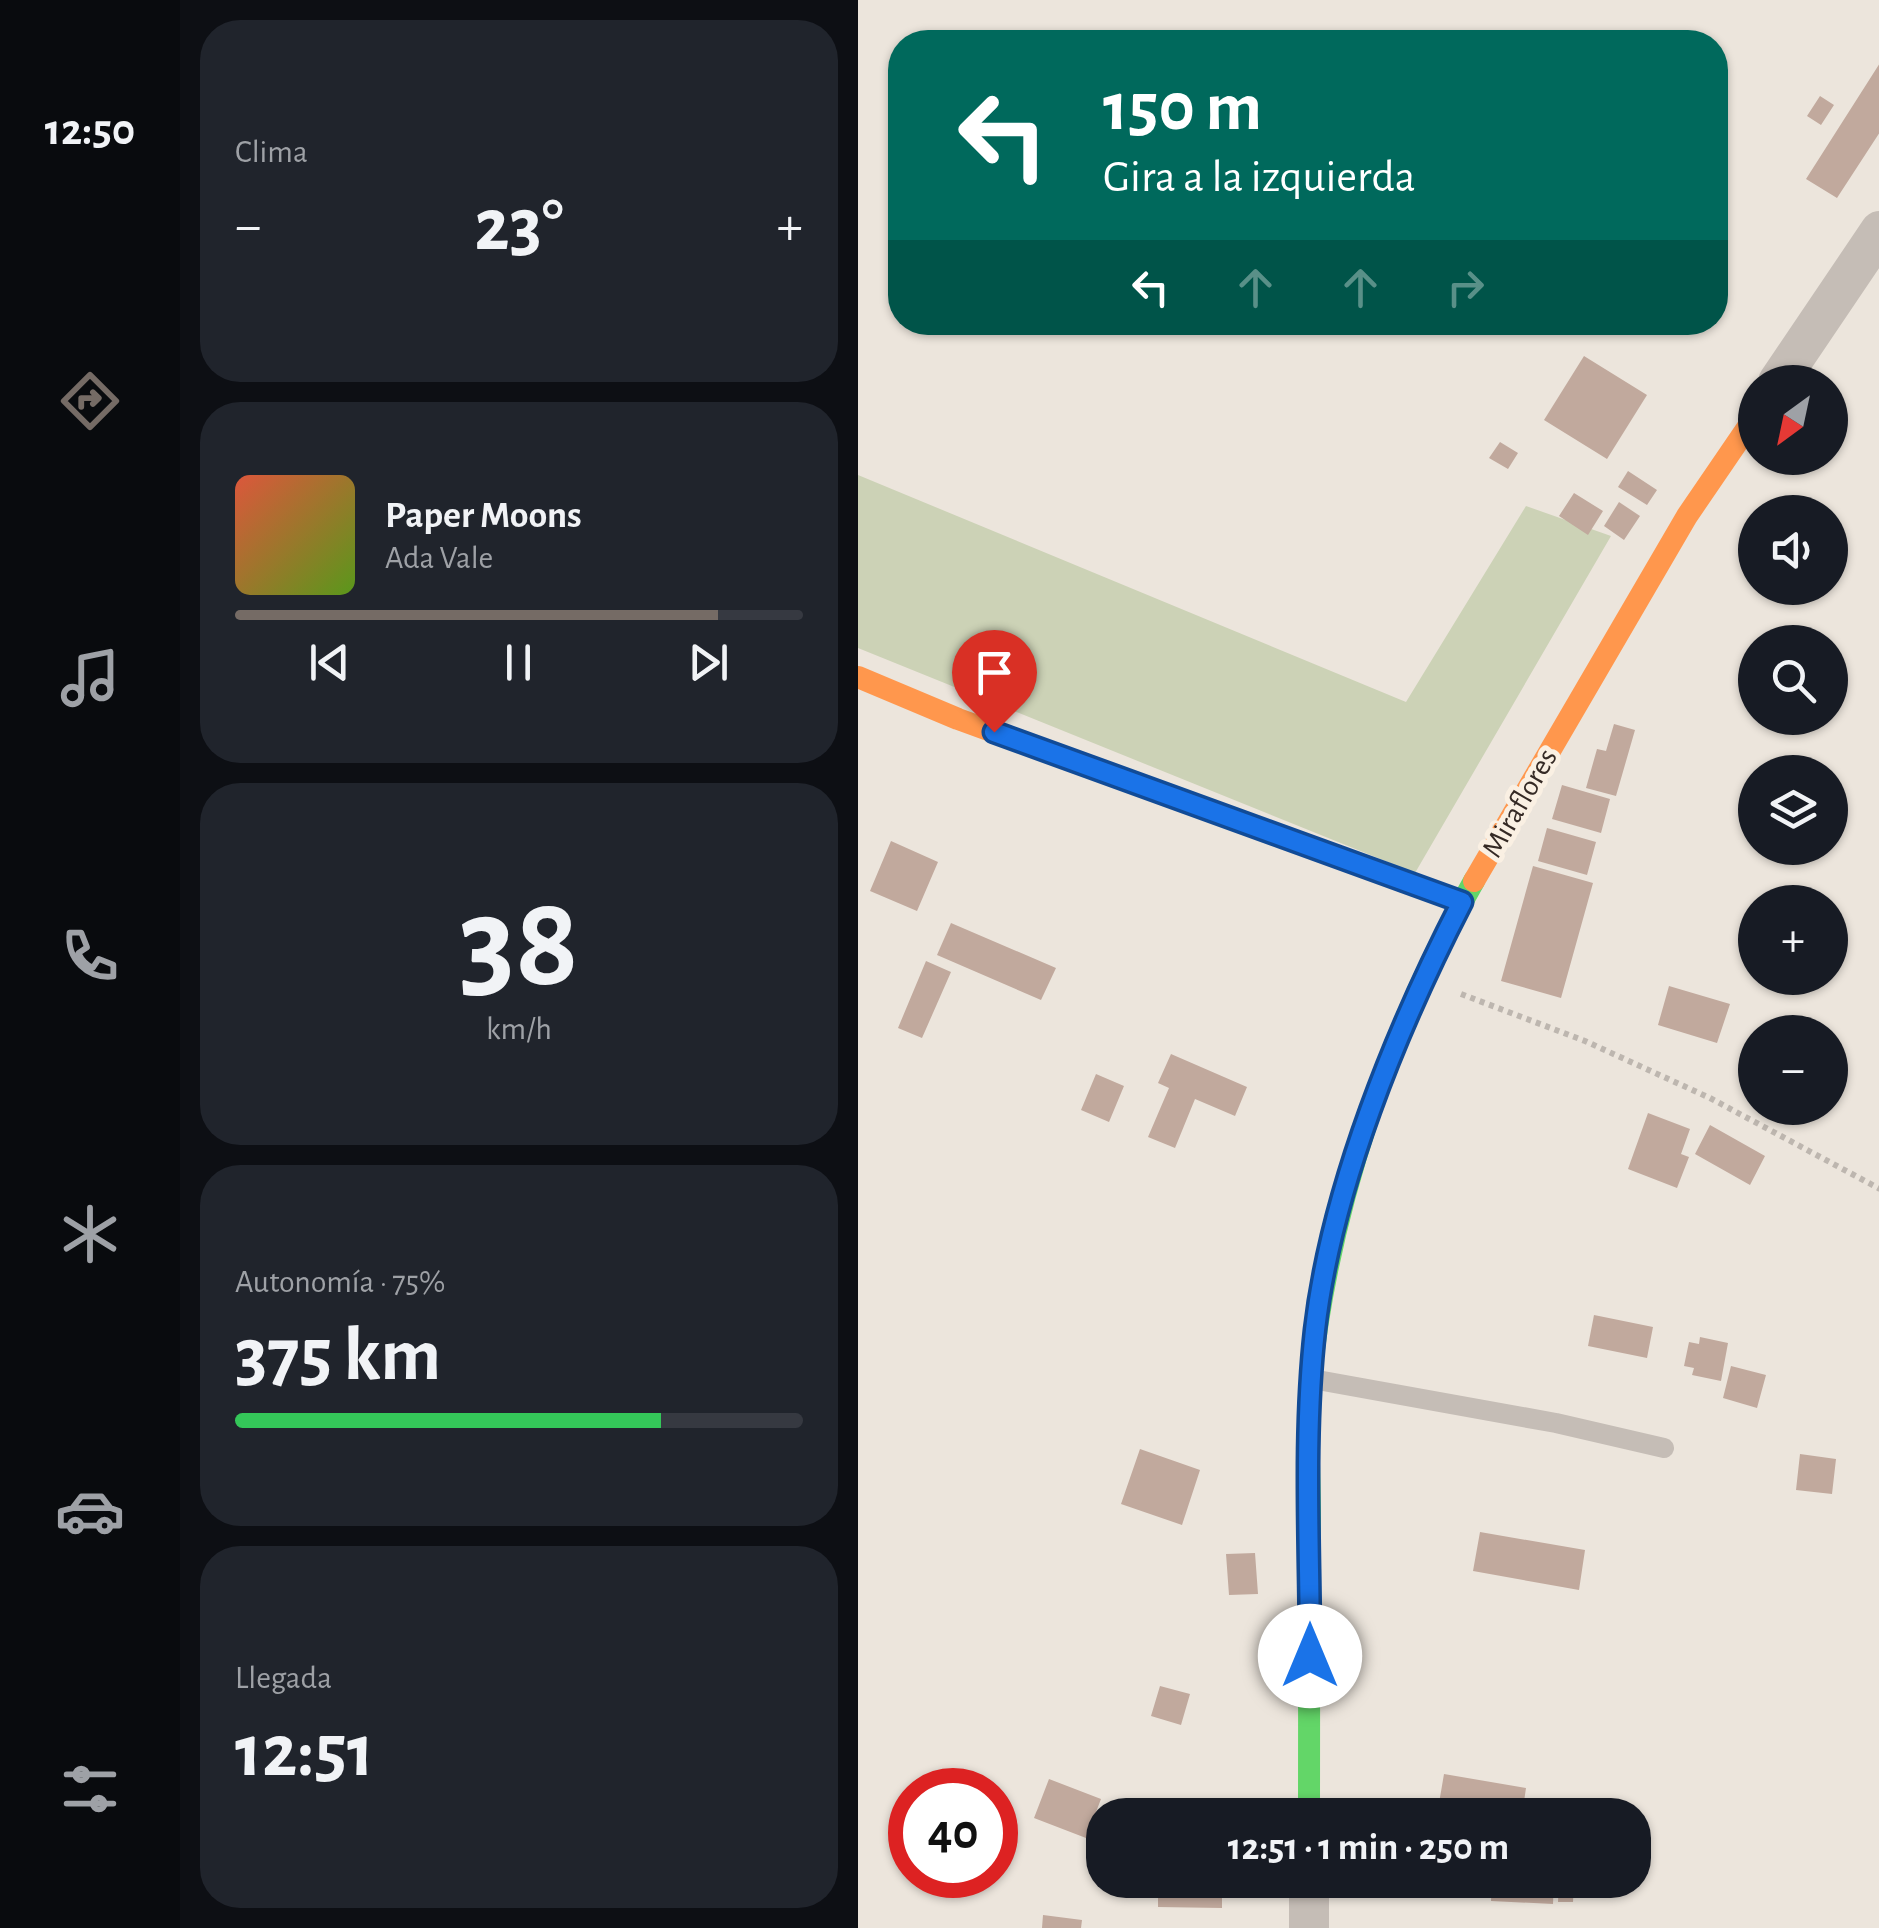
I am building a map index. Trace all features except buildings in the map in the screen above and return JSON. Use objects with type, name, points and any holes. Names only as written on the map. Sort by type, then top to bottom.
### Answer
[{"type":"street","points":[[1789,365],[1880,231]]},
{"type":"street","name":"Miraflores","points":[[1309,1798],[1310,1379],[1324,1274],[1348,1184],[1376,1096],[1422,980],[1462,902],[1688,516],[1738,442]]},
{"type":"street","points":[[858,678],[958,719],[1462,902]]},
{"type":"street","points":[[1309,1898],[1309,1928]]},
{"type":"lane","points":[[1310,1379],[1556,1423],[1664,1448]]},
{"type":"path","points":[[1422,980],[1585,1042],[1692,1090],[1880,1189]]},
{"type":"green space","points":[[858,475],[1406,702],[1526,506],[1611,536],[1415,873],[858,648]]},
{"type":"traffic: fast","points":[[1309,1798],[1309,1411],[1319,1312],[1348,1184],[1390,1057],[1416,995],[1474,881]]},
{"type":"traffic: slow","points":[[1474,881],[1687,516],[1738,441]]},
{"type":"traffic: slow","points":[[858,677],[958,719],[1272,833]]},
{"type":"traffic: jam","points":[[1272,833],[1462,902]]},
{"type":"route","points":[[994,732],[1462,902],[1422,980],[1376,1096],[1324,1274],[1310,1379],[1310,1656]]}]
